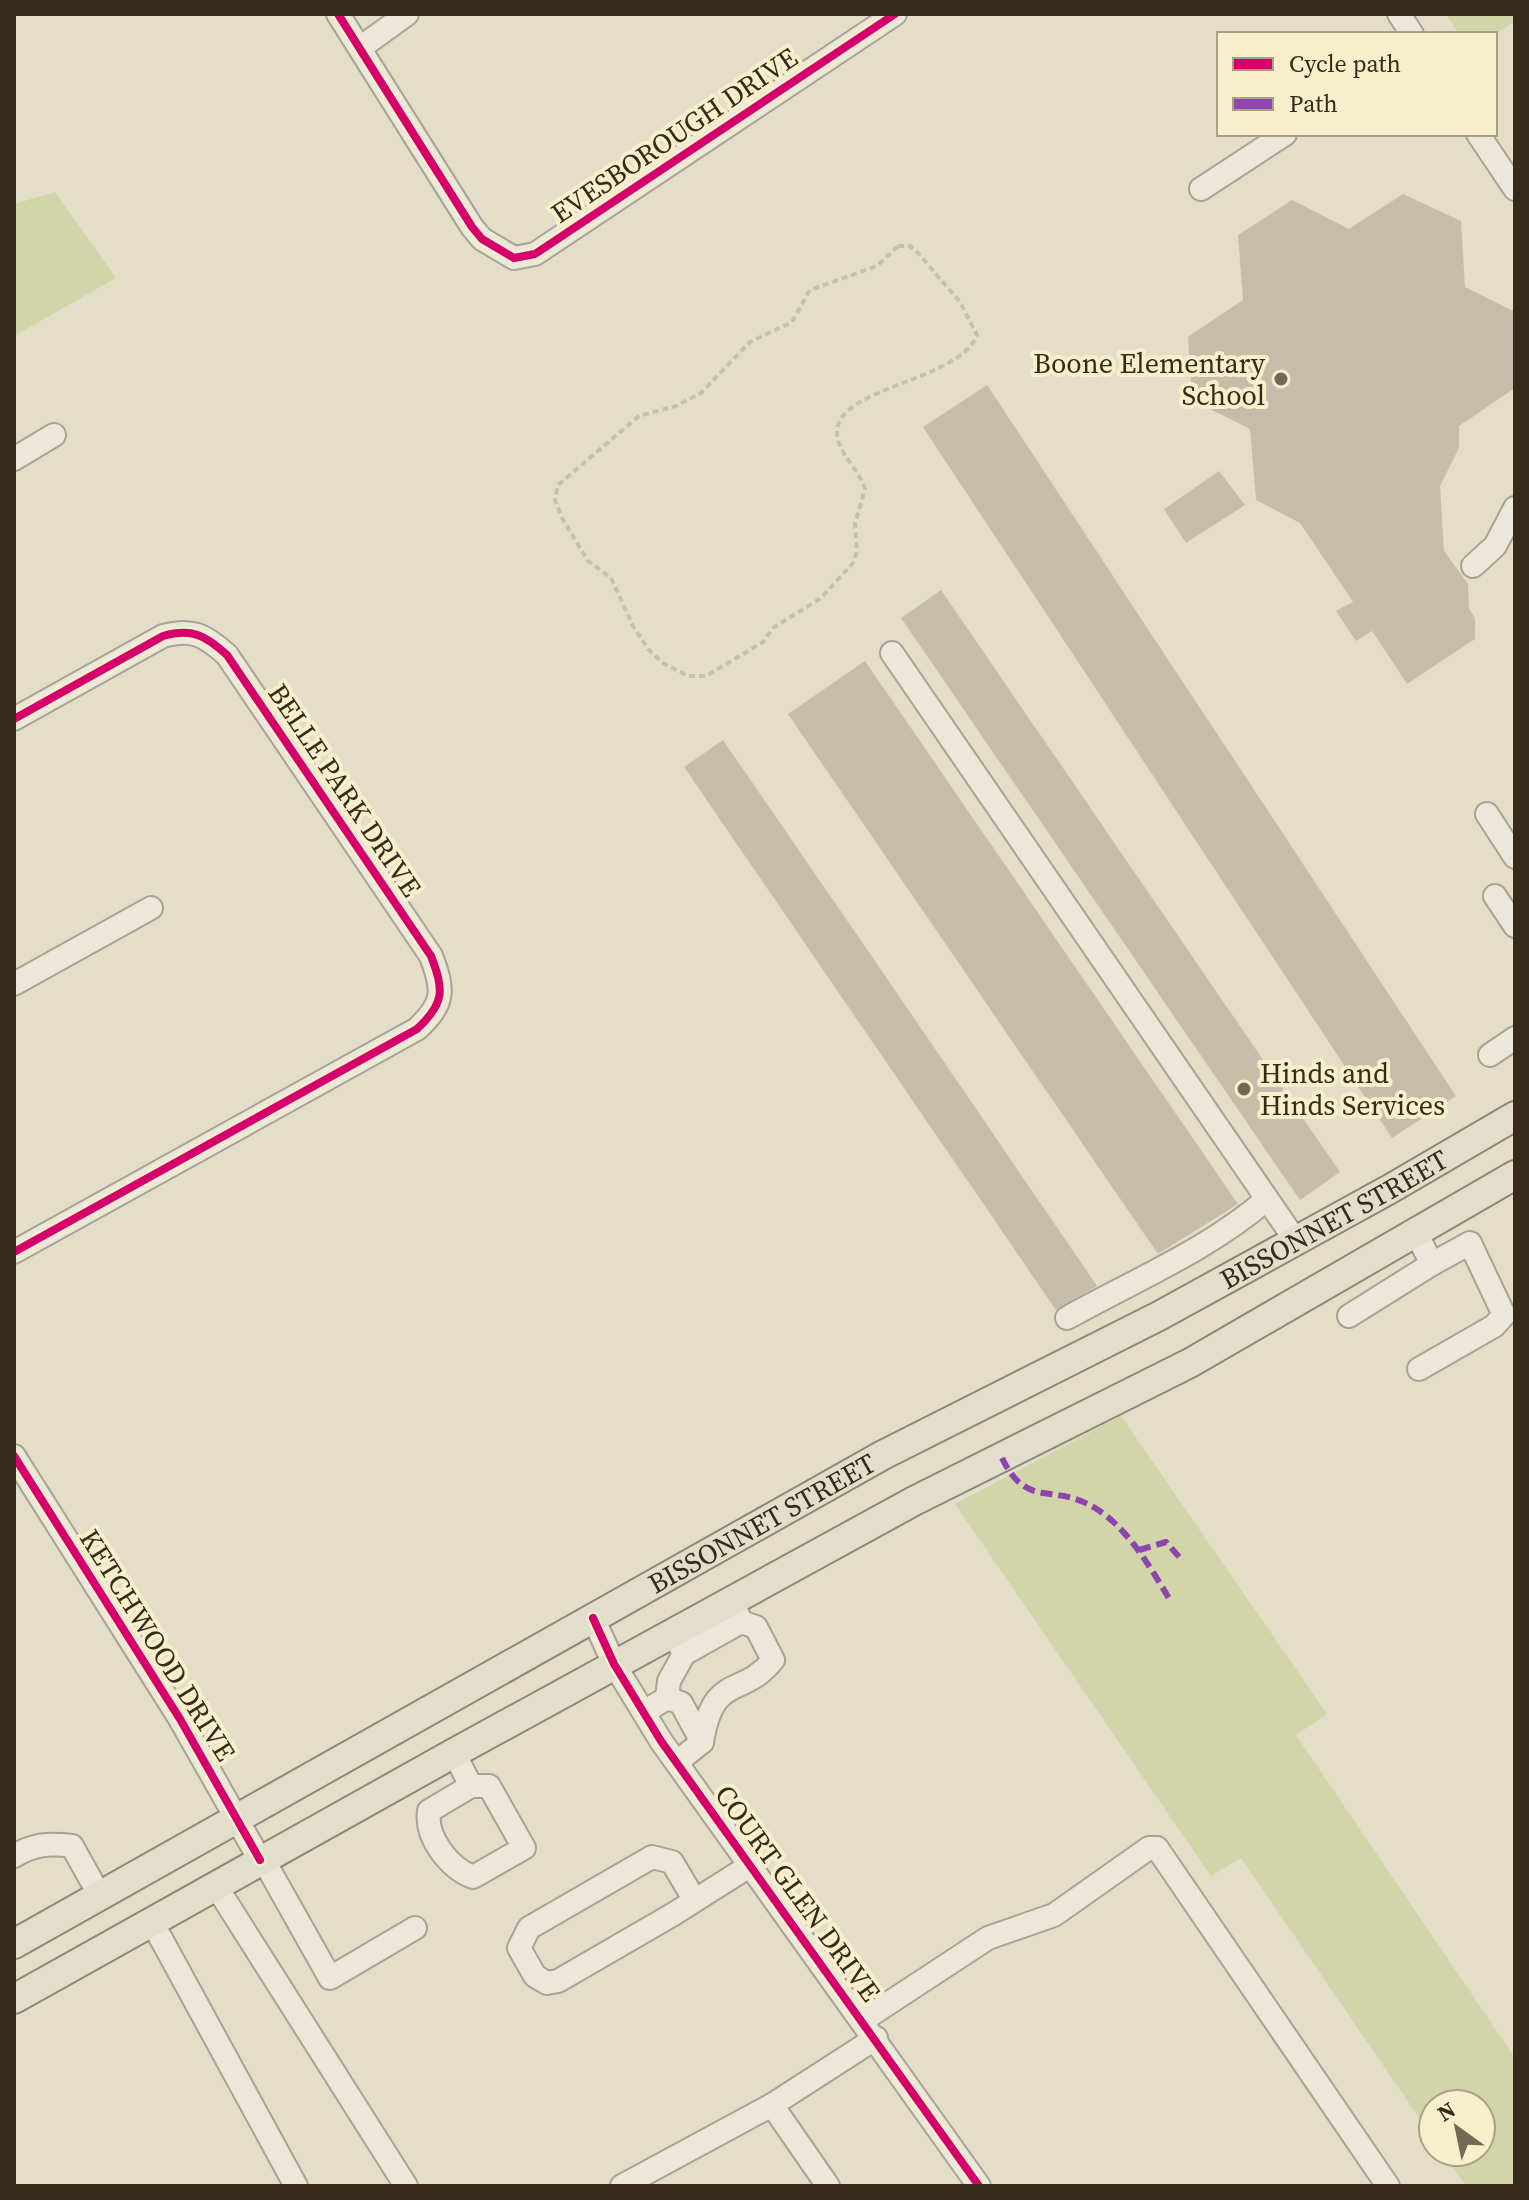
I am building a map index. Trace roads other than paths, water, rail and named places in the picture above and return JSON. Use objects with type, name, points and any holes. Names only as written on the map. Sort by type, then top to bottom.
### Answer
[{"type":"main road","name":"BISSONNET STREET","points":[[14,1944],[883,1455],[1159,1316],[1515,1116]]},
{"type":"main road","name":"BISSONNET STREET","points":[[14,1999],[614,1664],[678,1643],[736,1611],[914,1501],[1190,1363],[1515,1175]]},
{"type":"street","points":[[338,14],[360,48],[407,14]]},
{"type":"street","name":"EVESBOROUGH DRIVE","points":[[360,48],[472,227],[482,239],[514,258],[535,254],[895,14]]},
{"type":"street","points":[[1399,14],[1411,32]]},
{"type":"street","points":[[1201,189],[1282,136]]},
{"type":"street","points":[[1479,136],[1515,189]]},
{"type":"street","points":[[14,459],[54,435]]},
{"type":"street","points":[[1473,566],[1495,546],[1515,508]]},
{"type":"street","name":"BELLE PARK DRIVE","points":[[14,719],[163,636],[185,630],[207,636],[227,655],[431,956],[441,982],[437,1011],[417,1029],[14,1252]]},
{"type":"street","points":[[892,653],[1296,1241]]},
{"type":"street","points":[[1487,814],[1515,857]]},
{"type":"street","points":[[1495,896],[1515,926]]},
{"type":"street","points":[[14,984],[151,908]]},
{"type":"street","points":[[1490,1055],[1515,1038]]},
{"type":"street","points":[[1067,1318],[1135,1280],[1167,1267],[1248,1216],[1267,1199]]},
{"type":"street","points":[[1416,1233],[1432,1264]]},
{"type":"street","points":[[1349,1316],[1470,1243],[1504,1315],[1494,1326],[1419,1369]]},
{"type":"street","name":"KETCHWOOD DRIVE","points":[[14,1456],[180,1719],[330,1978],[415,1928]]},
{"type":"street","points":[[677,1762],[702,1742],[707,1716],[718,1696],[773,1660],[756,1627],[736,1611]]},
{"type":"street","name":"COURT GLEN DRIVE","points":[[593,1618],[614,1664],[677,1762],[979,2186]]},
{"type":"street","points":[[667,1698],[678,1643]]},
{"type":"street","points":[[667,1698],[681,1703],[702,1742]]},
{"type":"street","points":[[644,1712],[667,1698]]},
{"type":"street","points":[[454,1753],[471,1786]]},
{"type":"street","points":[[471,1786],[489,1786],[524,1848],[473,1877],[452,1866],[427,1824],[429,1811],[471,1786]]},
{"type":"street","points":[[14,1856],[30,1847],[50,1843],[72,1846],[100,1896]]},
{"type":"street","points":[[863,2020],[988,1938],[1054,1915],[1149,1848],[1157,1848],[1388,2186]]},
{"type":"street","points":[[694,1899],[672,1862],[652,1857],[529,1928],[519,1948],[535,1976],[547,1983],[558,1981],[751,1865]]},
{"type":"street","points":[[216,1886],[406,2186]]},
{"type":"street","points":[[152,1922],[296,2186]]},
{"type":"street","points":[[622,2186],[772,2105],[876,2038]]},
{"type":"street","points":[[772,2105],[828,2186]]},
{"type":"place","name":"Boone Elementary School","points":[[1281,379]]},
{"type":"place","name":"Hinds and Hinds Services","points":[[1244,1089]]}]
